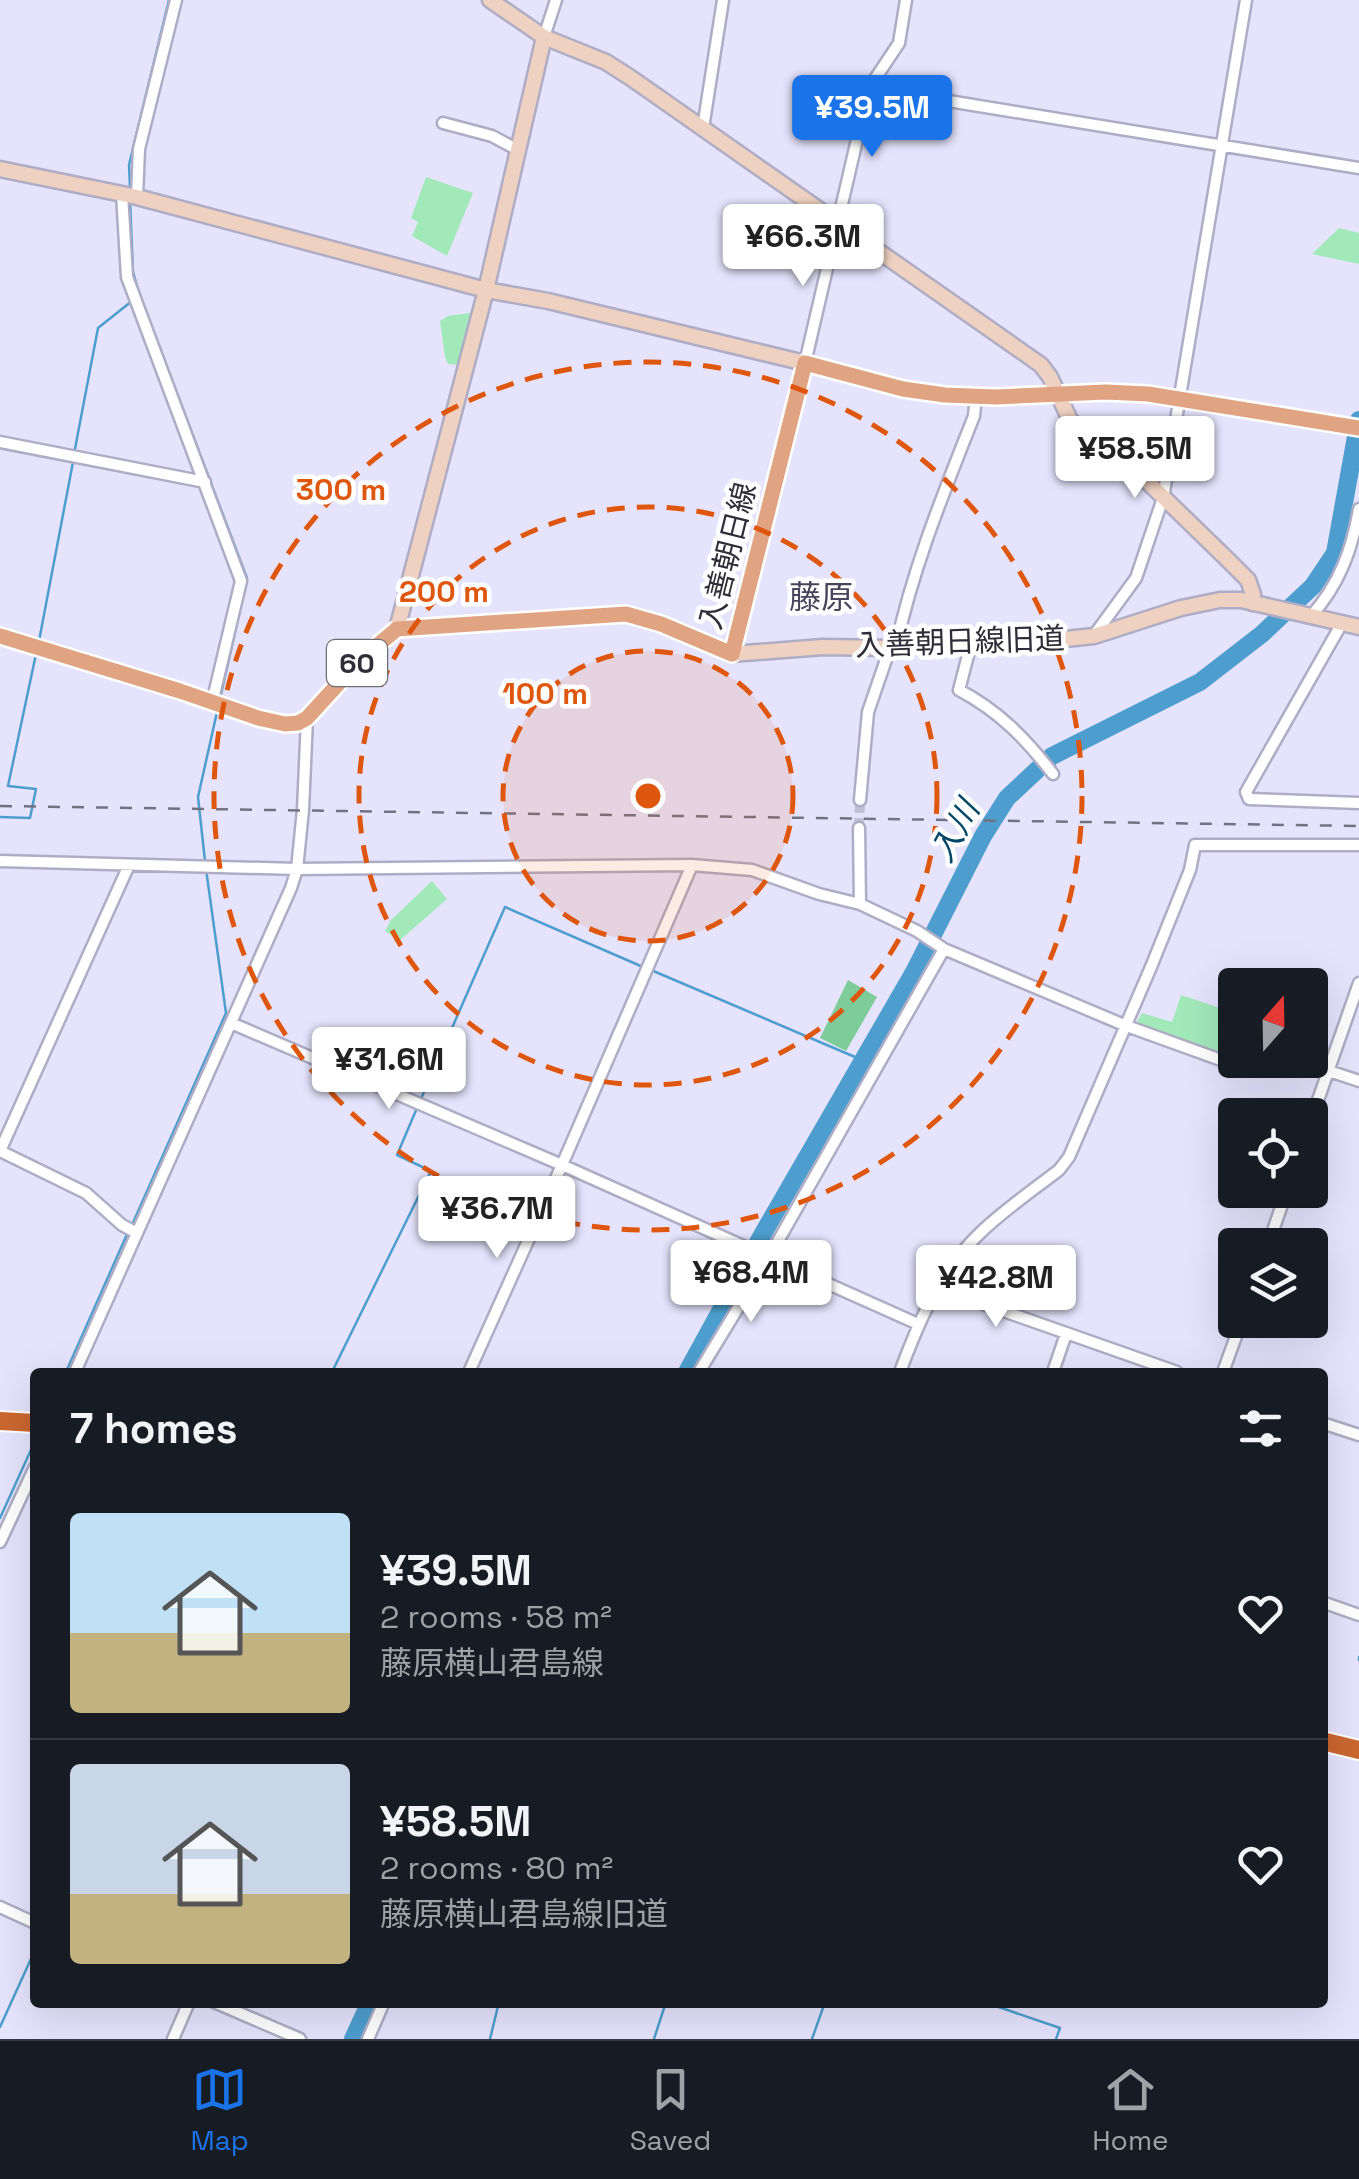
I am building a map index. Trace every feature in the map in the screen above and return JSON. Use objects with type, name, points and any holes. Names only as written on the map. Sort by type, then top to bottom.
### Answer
[{"type":"highway","points":[[0,1421],[30,1423]]},
{"type":"highway","points":[[1328,1742],[1359,1750]]},
{"type":"main road","points":[[805,363],[902,389],[976,396],[1106,392],[1180,398],[1359,428]]},
{"type":"main road","name":"入善朝日線","points":[[397,629],[626,614],[661,624],[732,654],[805,363]]},
{"type":"main road","name":"60","points":[[0,636],[274,722],[298,723],[397,629]]},
{"type":"street","points":[[176,0],[129,195],[127,278],[242,581],[212,703]]},
{"type":"street","points":[[490,0],[544,38],[606,62],[1041,364],[1070,420],[1122,458],[1248,580],[1260,605]]},
{"type":"street","points":[[397,629],[486,290],[556,0]]},
{"type":"street","points":[[703,128],[724,0]]},
{"type":"street","points":[[0,169],[129,195],[486,290],[548,301],[805,363],[869,88],[899,43],[906,0]]},
{"type":"street","points":[[1094,636],[1136,578],[1163,498],[1246,0]]},
{"type":"street","points":[[869,88],[1359,168]]},
{"type":"street","points":[[443,123],[492,136],[518,150]]},
{"type":"street","points":[[860,800],[868,712],[893,648],[928,535],[974,416],[976,396]]},
{"type":"street","points":[[0,442],[205,482]]},
{"type":"street","points":[[1307,615],[1325,600],[1344,567],[1359,509]]},
{"type":"street","name":"入善朝日線旧道","points":[[732,654],[823,647],[893,648],[952,638],[1009,645],[1094,636],[1208,601],[1241,600],[1359,627]]},
{"type":"street","points":[[1342,623],[1246,792],[1249,799],[1359,803]]},
{"type":"street","points":[[972,640],[959,690],[983,702],[1021,734],[1053,774]]},
{"type":"street","points":[[77,1368],[292,888],[303,810],[307,718]]},
{"type":"street","points":[[859,828],[860,904]]},
{"type":"street","points":[[902,1368],[918,1324],[952,1264],[981,1232],[1059,1170],[1068,1156],[1190,870],[1195,845],[1359,845]]},
{"type":"street","points":[[0,860],[297,869],[692,865],[752,870],[860,904],[918,931],[944,949],[1124,1025],[1218,1059]]},
{"type":"street","points":[[130,864],[0,1151],[86,1193],[136,1233]]},
{"type":"street","points":[[471,1368],[692,865]]},
{"type":"street","points":[[701,1368],[944,949]]},
{"type":"street","points":[[1319,1098],[1359,984]]},
{"type":"street","points":[[231,1022],[918,1324]]},
{"type":"street","points":[[1329,1070],[1359,1080]]},
{"type":"street","points":[[938,1288],[1165,1368]]},
{"type":"street","points":[[1054,1368],[1066,1334]]},
{"type":"street","points":[[1225,1368],[1236,1338]]},
{"type":"street","points":[[1328,1424],[1359,1435]]},
{"type":"street","points":[[0,1542],[30,1478]]},
{"type":"street","points":[[1328,1604],[1359,1615]]},
{"type":"street","points":[[0,1908],[30,1921]]},
{"type":"street","points":[[172,2039],[186,2008]]},
{"type":"street","points":[[228,2008],[300,2039]]},
{"type":"street","points":[[368,2039],[381,2008]]},
{"type":"green space","points":[[426,177],[473,193],[447,256],[412,236],[418,222],[411,218]]},
{"type":"green space","points":[[1339,228],[1359,233],[1359,264],[1312,254]]},
{"type":"green space","points":[[476,312],[460,365],[448,364],[440,321]]},
{"type":"green space","points":[[432,881],[447,899],[399,941],[385,931],[391,920]]},
{"type":"green space","points":[[848,980],[877,997],[846,1051],[820,1038]]},
{"type":"green space","points":[[1181,995],[1218,1007],[1218,1052],[1136,1023],[1142,1013],[1172,1022]]},
{"type":"waterway","points":[[130,188],[129,165],[169,0]]},
{"type":"waterway","points":[[130,201],[133,272],[140,296],[247,578],[220,699]]},
{"type":"waterway","points":[[74,454],[98,328],[132,301]]},
{"type":"waterway","name":"入川","points":[[689,1368],[914,972],[983,836],[1007,798],[1052,756],[1200,682],[1262,634],[1313,586],[1335,553],[1359,420]]},
{"type":"waterway","points":[[39,641],[73,462]]},
{"type":"waterway","points":[[0,817],[30,818],[36,789],[8,786],[36,654]]},
{"type":"waterway","points":[[205,861],[198,797],[217,712]]},
{"type":"waterway","points":[[132,1225],[226,1013],[206,869]]},
{"type":"waterway","points":[[420,1101],[505,907],[643,967]]},
{"type":"waterway","points":[[651,970],[862,1060]]},
{"type":"waterway","points":[[334,1368],[431,1171],[397,1155],[417,1108]]},
{"type":"waterway","points":[[68,1368],[128,1232]]},
{"type":"waterway","points":[[0,1518],[30,1452]]},
{"type":"waterway","points":[[0,2027],[30,1961]]},
{"type":"waterway","name":"入川","points":[[353,2039],[367,2008]]},
{"type":"waterway","points":[[490,2039],[498,2008]]},
{"type":"waterway","points":[[654,2039],[664,2008]]},
{"type":"waterway","points":[[812,2039],[823,2008]]},
{"type":"waterway","points":[[1002,2008],[1060,2028],[1056,2039]]},
{"type":"tunnel","points":[[859,828],[860,800]]},
{"type":"railway","points":[[0,806],[1359,826]]},
{"type":"district","name":"藤原","points":[[821,597]]}]
